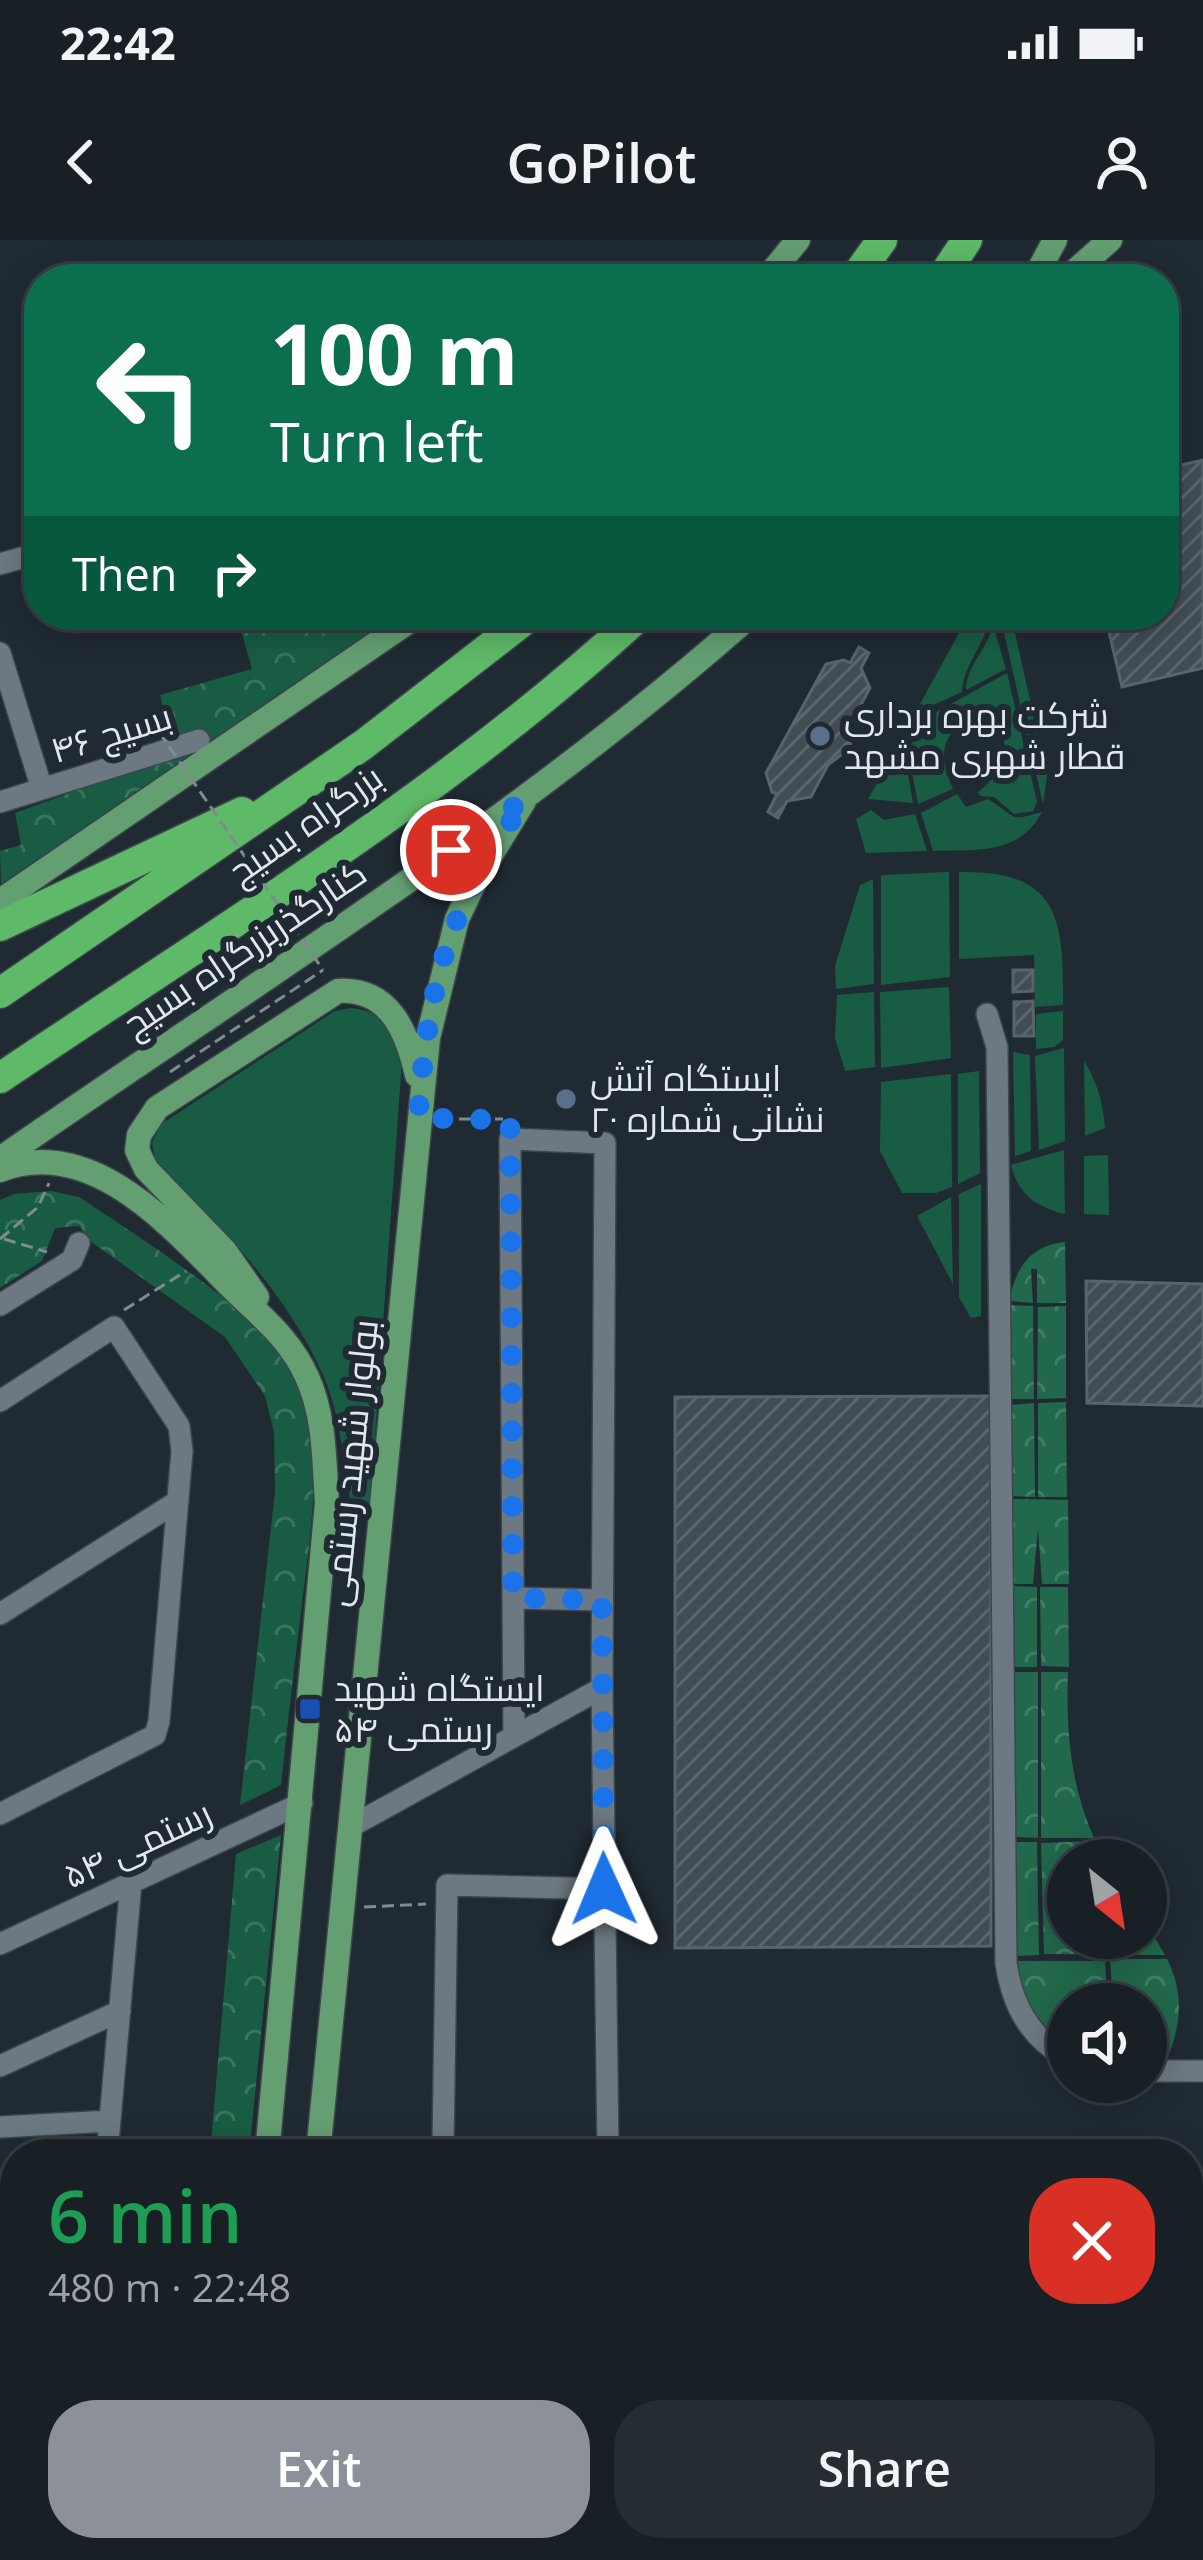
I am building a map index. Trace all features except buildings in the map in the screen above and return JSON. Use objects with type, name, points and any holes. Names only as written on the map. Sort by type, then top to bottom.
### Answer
[{"type":"highway","name":"بزرگراه بسیج","points":[[0,993],[323,773],[511,630]]},
{"type":"highway","name":"بزرگراه بسیج","points":[[0,1078],[405,802],[531,707],[622,630]]},
{"type":"highway","points":[[0,926],[323,773]]},
{"type":"main road","points":[[778,264],[798,240]]},
{"type":"main road","points":[[1083,264],[1110,240]]},
{"type":"main road","points":[[0,901],[396,630]]},
{"type":"main road","name":"کنارگذربزرگراه بسیج","points":[[0,1159],[524,800],[735,630]]},
{"type":"main road","name":"بولوار شهید رستمی","points":[[320,2139],[420,1089],[441,972],[457,920],[524,800]]},
{"type":"main road","points":[[284,1336],[225,1251],[146,1169],[137,1150],[146,1121],[157,1108],[338,992],[366,994],[393,1013],[407,1034],[420,1089]]},
{"type":"main road","name":"بولوار شهید رستمی","points":[[0,1170],[18,1163],[54,1164],[90,1172],[128,1192],[284,1336],[308,1378],[322,1424],[327,1503],[268,2139]]},
{"type":"street","points":[[0,656],[42,789]]},
{"type":"street","name":"بسیج ۴۶","points":[[0,802],[200,740]]},
{"type":"street","points":[[987,1014],[997,1047],[1006,1963],[1010,1989],[1028,2026],[1047,2045]]},
{"type":"street","points":[[514,1735],[510,1139],[604,1143],[602,1688],[608,2139]]},
{"type":"street","points":[[0,1305],[75,1252]]},
{"type":"street","points":[[0,1401],[114,1327],[178,1426],[182,1451],[155,1735],[0,1814]]},
{"type":"street","points":[[0,1614],[178,1501]]},
{"type":"street","points":[[513,1598],[602,1600]]},
{"type":"street","points":[[350,1827],[602,1688]]},
{"type":"street","name":"رستمی ۵۴","points":[[2,1937],[302,1803]]},
{"type":"street","points":[[108,2139],[131,1882]]},
{"type":"street","points":[[443,2139],[446,1885],[604,1889]]},
{"type":"street","points":[[0,2066],[120,2011]]},
{"type":"street","points":[[1167,2071],[1203,2072]]},
{"type":"street","points":[[0,2127],[110,2121]]},
{"type":"path","points":[[159,732],[323,970],[296,988]]},
{"type":"path","points":[[418,1118],[510,1120],[510,1139]]},
{"type":"path","points":[[3,1238],[75,1252]]},
{"type":"path","points":[[114,1327],[123,1311],[187,1272]]},
{"type":"path","points":[[343,1908],[446,1903]]},
{"type":"green space","points":[[241,630],[372,630],[1,884],[0,851],[21,845],[15,813],[70,793],[68,771],[171,739],[160,695],[252,669]]},
{"type":"green space","points":[[961,630],[986,630],[962,692],[915,713]]},
{"type":"green space","points":[[994,630],[1006,669],[966,690],[970,672]]},
{"type":"green space","points":[[1003,630],[1014,630],[1047,776],[1043,804]]},
{"type":"green space","points":[[1007,673],[1037,802],[1033,811],[1014,814],[994,797],[980,796],[978,792],[995,774],[1004,751],[1001,728],[982,713],[958,727],[946,743],[945,763],[953,789],[918,804],[904,730]]},
{"type":"green space","points":[[902,739],[913,803],[868,799]]},
{"type":"green space","points":[[957,794],[966,807],[988,799],[1014,816],[1042,812],[1032,826],[1008,843],[933,851],[921,813]]},
{"type":"green space","points":[[871,810],[884,820],[915,814],[927,851],[866,853],[856,819]]},
{"type":"green space","points":[[949,872],[950,977],[881,985],[881,875]]},
{"type":"green space","points":[[959,872],[1018,880],[1049,905],[1061,947],[1063,1005],[1035,1007],[1034,955],[959,959]]},
{"type":"green space","points":[[873,879],[874,984],[836,989],[835,966],[860,885]]},
{"type":"green space","points":[[949,987],[951,1058],[881,1068],[880,992]]},
{"type":"green space","points":[[874,992],[875,1067],[845,1071],[835,1038],[837,995]]},
{"type":"green space","points":[[351,1008],[373,1013],[387,1024],[402,1061],[370,1503],[351,1502],[329,1389],[308,1345],[271,1288],[228,1236],[156,1164],[152,1143],[161,1124],[335,1011]]},
{"type":"green space","points":[[1063,1011],[1063,1040],[1054,1047],[1036,1049],[1036,1014]]},
{"type":"green space","points":[[1064,1048],[1065,1141],[1039,1150],[1035,1056]]},
{"type":"green space","points":[[1013,1052],[1030,1055],[1031,1151],[1015,1156]]},
{"type":"green space","points":[[1084,1060],[1099,1092],[1105,1128],[1085,1136]]},
{"type":"green space","points":[[979,1071],[980,1173],[958,1184],[958,1074]]},
{"type":"green space","points":[[951,1074],[952,1187],[936,1193],[902,1193],[880,1151],[881,1082]]},
{"type":"green space","points":[[1064,1150],[1065,1214],[1030,1198],[1011,1165]]},
{"type":"green space","points":[[1108,1155],[1109,1215],[1084,1214],[1084,1156]]},
{"type":"green space","points":[[981,1184],[981,1316],[971,1318],[959,1297],[959,1194]]},
{"type":"green space","points":[[51,1191],[79,1197],[221,1296],[271,1341],[300,1390],[308,1420],[313,1484],[281,1785],[240,1805],[275,1492],[274,1432],[265,1396],[225,1337],[90,1241],[79,1226],[55,1228],[42,1261],[0,1288],[0,1200]]},
{"type":"green space","points":[[951,1197],[953,1284],[917,1216]]},
{"type":"green space","points":[[1065,1242],[1066,1303],[1037,1303],[1037,1269],[1031,1269],[1033,1303],[1009,1301],[1026,1260],[1042,1248]]},
{"type":"green space","points":[[1010,1305],[1033,1306],[1034,1399],[1010,1399]]},
{"type":"green space","points":[[1066,1306],[1066,1398],[1037,1399],[1038,1307]]},
{"type":"green space","points":[[1066,1402],[1067,1497],[1038,1497],[1038,1403]]},
{"type":"green space","points":[[1034,1403],[1035,1497],[1012,1496],[1011,1405]]},
{"type":"green space","points":[[1011,1499],[1068,1500],[1069,1584],[1042,1584],[1038,1528],[1033,1584],[1011,1584]]},
{"type":"green space","points":[[1012,1586],[1037,1587],[1037,1667],[1014,1667]]},
{"type":"green space","points":[[1040,1587],[1068,1587],[1069,1667],[1041,1666]]},
{"type":"green space","points":[[1014,1672],[1038,1672],[1038,1838],[1016,1837]]},
{"type":"green space","points":[[1041,1672],[1068,1672],[1071,1756],[1094,1838],[1041,1838]]},
{"type":"green space","points":[[281,1835],[251,2139],[211,2139],[236,1854]]},
{"type":"green space","points":[[1015,1842],[1037,1842],[1039,1955],[1017,1956]]},
{"type":"green space","points":[[1041,1843],[1047,1843],[1047,1954],[1044,1954]]},
{"type":"green space","points":[[1110,1959],[1167,1959],[1179,2009],[1167,2057],[1167,1983],[1112,1983]]},
{"type":"green space","points":[[1016,1961],[1105,1961],[1107,1983],[1047,1983],[1047,2028],[1021,1986]]},
{"type":"place","name":"شرکت بهره برداری قطار شهری مشهد","points":[[820,736]]},
{"type":"place","name":"ایستگاه آتش نشانی شماره ۲۰","points":[[566,1099]]},
{"type":"place","name":"ایستگاه شهید رستمی ۵۴","points":[[310,1709]]},
{"type":"route","points":[[451,850],[524,800],[457,920],[428,1038],[418,1118],[510,1120],[513,1598],[602,1600],[604,1889]]}]
